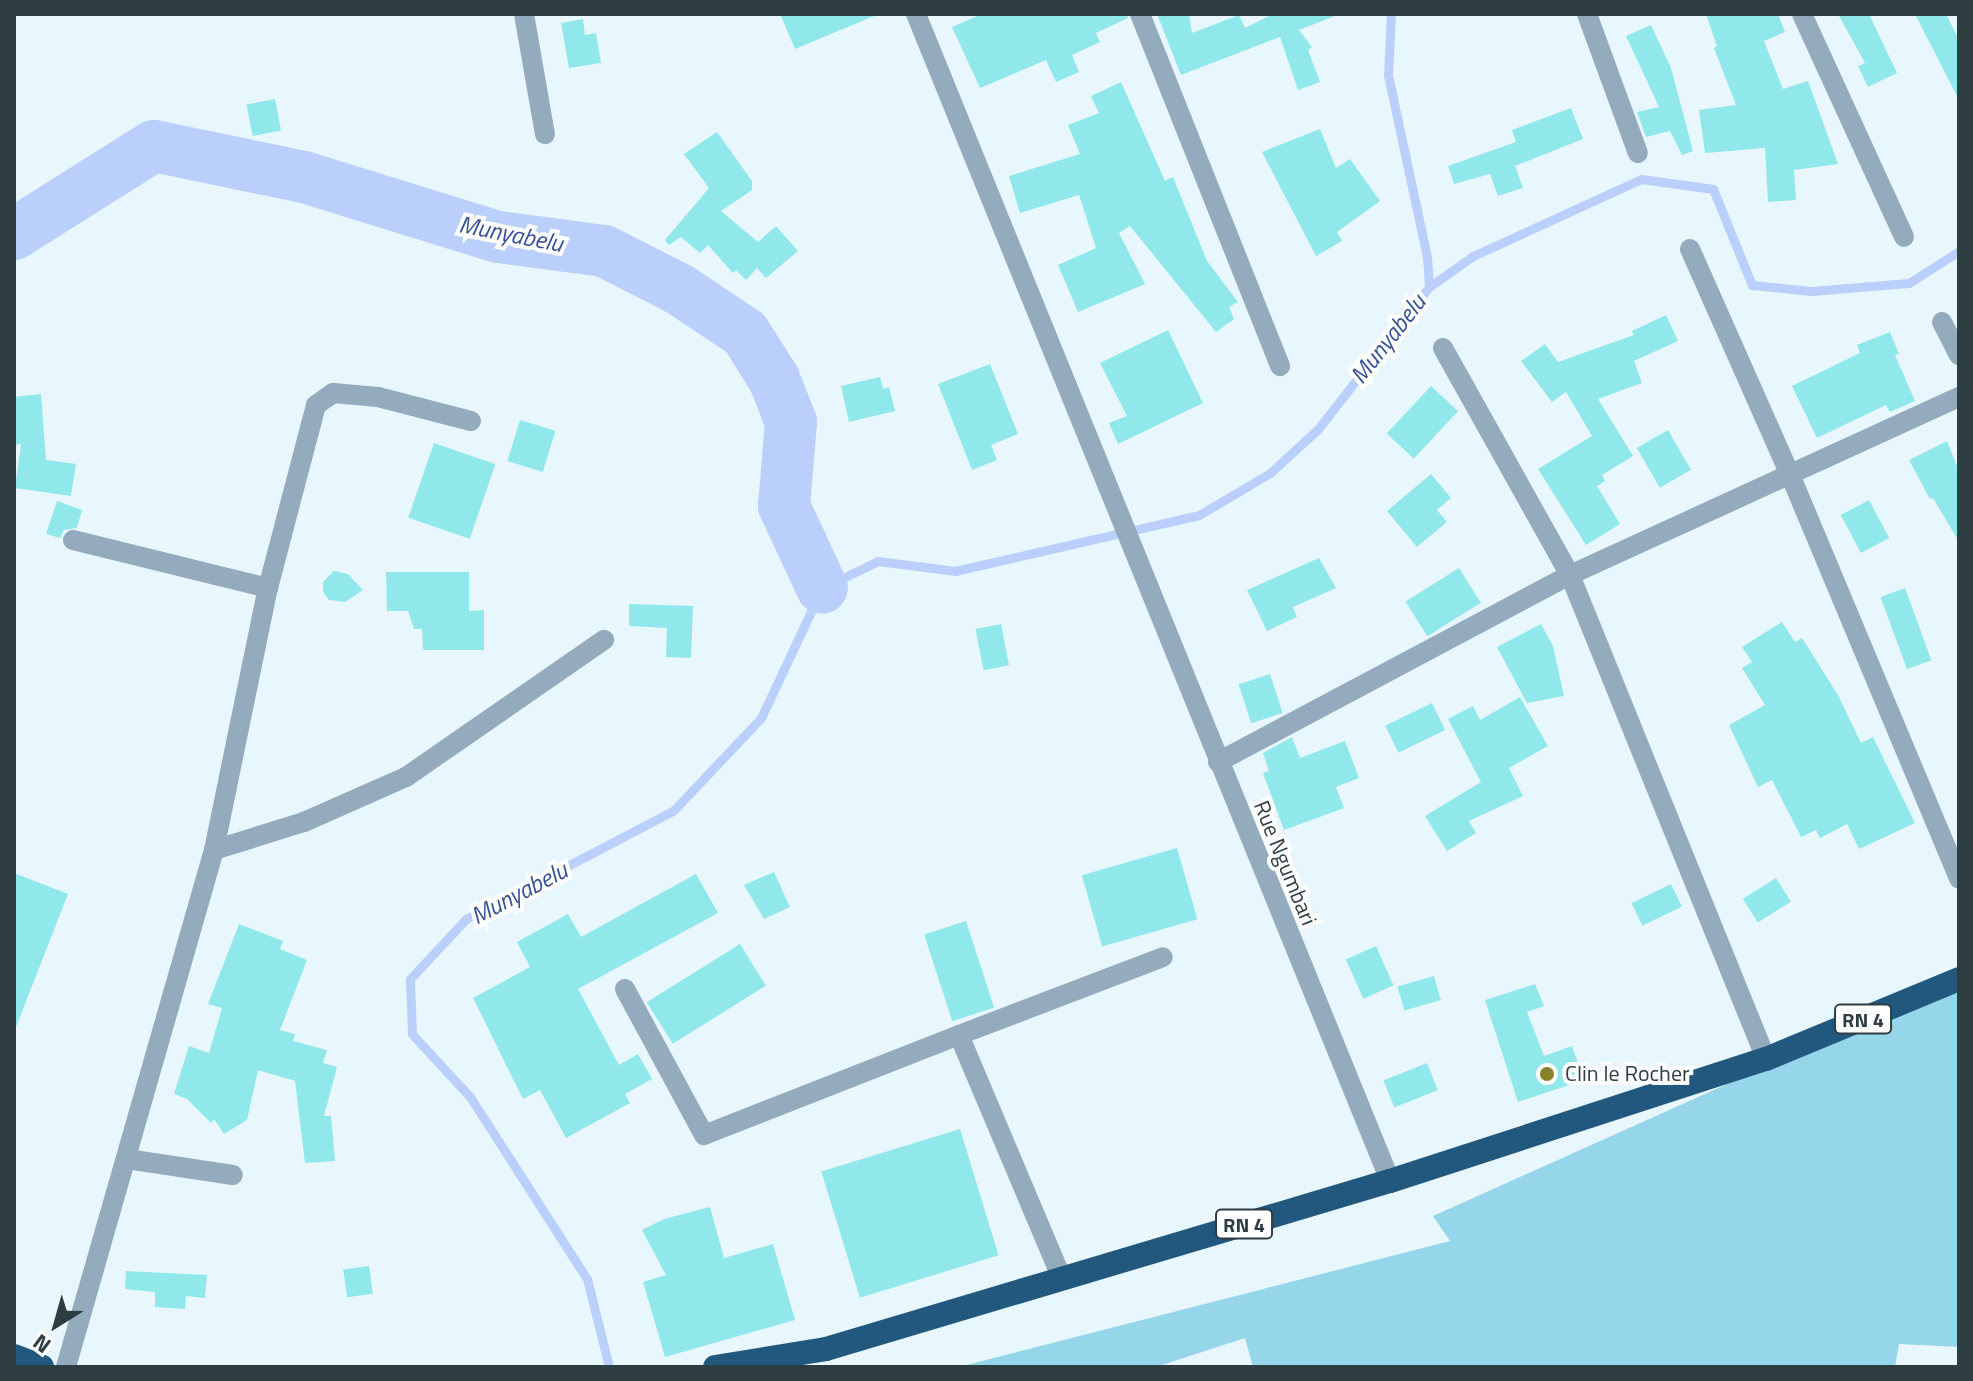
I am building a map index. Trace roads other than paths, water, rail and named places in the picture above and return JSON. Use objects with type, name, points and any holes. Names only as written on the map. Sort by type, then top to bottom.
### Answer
[{"type":"highway","name":"RN 4","points":[[715,1367],[826,1349],[1390,1181],[1766,1059],[1959,979]]},
{"type":"highway","points":[[14,1356],[42,1367]]},
{"type":"street","points":[[524,14],[545,134]]},
{"type":"street","name":"Rue Ngumbari","points":[[916,14],[1390,1181]]},
{"type":"street","points":[[1140,14],[1280,366]]},
{"type":"street","points":[[1587,14],[1638,153]]},
{"type":"street","points":[[1802,14],[1904,237]]},
{"type":"street","points":[[1690,249],[1789,472],[1959,879]]},
{"type":"street","points":[[1942,322],[1959,355]]},
{"type":"street","points":[[1443,348],[1570,575],[1766,1059]]},
{"type":"street","points":[[66,1367],[214,850],[268,588],[316,405],[333,393],[378,397],[471,421]]},
{"type":"street","points":[[1218,762],[1570,575],[1789,472],[1959,397]]},
{"type":"street","points":[[73,540],[268,588]]},
{"type":"street","points":[[214,850],[304,822],[406,777],[604,640]]},
{"type":"street","points":[[625,989],[704,1135],[1163,957]]},
{"type":"street","points":[[959,1035],[1033,1217],[1062,1279]]},
{"type":"street","points":[[127,1159],[233,1175]]},
{"type":"waterway","points":[[1391,14],[1388,75],[1427,257],[1429,287]]},
{"type":"waterway","name":"Munyabelu","points":[[14,234],[154,146],[304,177],[498,237],[604,251],[679,289],[745,333],[774,379],[791,422],[784,506],[822,588]]},
{"type":"waterway","name":"Munyabelu","points":[[609,1367],[587,1279],[471,1098],[412,1034],[410,979],[466,919],[673,811],[761,718],[822,588],[878,561],[955,571],[1199,515],[1270,473],[1318,429],[1429,287],[1473,256],[1641,179],[1713,189],[1752,285],[1811,291],[1909,283],[1959,251]]},
{"type":"place","name":"Clin le Rocher","points":[[1547,1074]]}]
